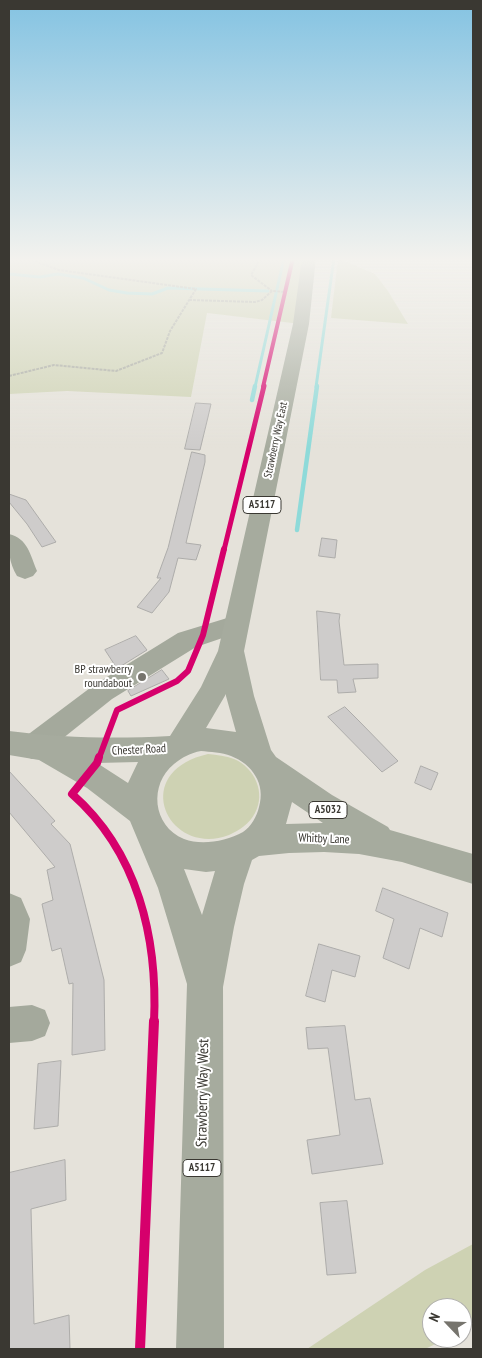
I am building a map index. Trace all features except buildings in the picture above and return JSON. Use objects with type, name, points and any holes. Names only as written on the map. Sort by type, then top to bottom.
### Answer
[{"type":"main road","name":"Strawberry Way East","points":[[177,746],[216,684],[234,637],[301,321]]},
{"type":"main road","name":"Strawberry Way East","points":[[234,637],[240,696],[264,761]]},
{"type":"main road","name":"A5117","points":[[147,823],[140,792],[146,775],[157,760],[177,746],[201,739],[222,739],[241,744],[264,761],[277,785],[277,805],[270,825],[247,846]]},
{"type":"main road","name":"Chester Road","points":[[29,747],[113,751],[177,746]]},
{"type":"main road","points":[[29,747],[90,773],[119,792],[170,848],[192,856],[216,857],[247,846]]},
{"type":"main road","name":"Whitby Lane","points":[[264,761],[297,790],[324,808],[392,844],[473,868]]},
{"type":"main road","name":"Strawberry Way West","points":[[147,823],[169,868],[205,987]]},
{"type":"main road","name":"Whitby Lane","points":[[247,846],[284,838],[315,838],[392,844]]},
{"type":"main road","name":"Strawberry Way West","points":[[200,1349],[205,987],[216,927],[227,884],[247,846]]},
{"type":"street","points":[[9,541],[16,546],[25,571]]},
{"type":"street","points":[[29,747],[103,692],[187,640],[234,637]]},
{"type":"street","points":[[9,909],[13,919],[9,950]]},
{"type":"path","points":[[9,376],[54,365],[116,371],[162,353],[170,330],[175,321]]},
{"type":"green space","points":[[9,321],[205,321],[191,397],[67,391],[9,394]]},
{"type":"green space","points":[[279,321],[301,321],[301,324]]},
{"type":"green space","points":[[374,321],[406,321],[408,324]]},
{"type":"green space","points":[[208,754],[234,759],[248,768],[259,789],[259,797],[255,813],[244,826],[229,835],[207,839],[189,835],[174,824],[166,810],[163,794],[169,777],[183,764]]},
{"type":"green space","points":[[473,1244],[473,1326],[472,1298],[422,1298],[422,1348],[427,1348],[425,1349],[307,1349],[425,1270]]},
{"type":"waterway","points":[[255,387],[270,321]]},
{"type":"waterway","points":[[316,387],[325,321]]},
{"type":"waterway","points":[[252,400],[255,386]]},
{"type":"waterway","points":[[297,530],[317,386]]},
{"type":"cycle path","points":[[140,1349],[156,987],[148,927],[137,887],[115,846],[89,809],[72,794],[97,763],[117,710],[177,681],[188,671],[203,635],[278,321]]},
{"type":"place","name":"BP strawberry roundabout","points":[[142,677]]}]
